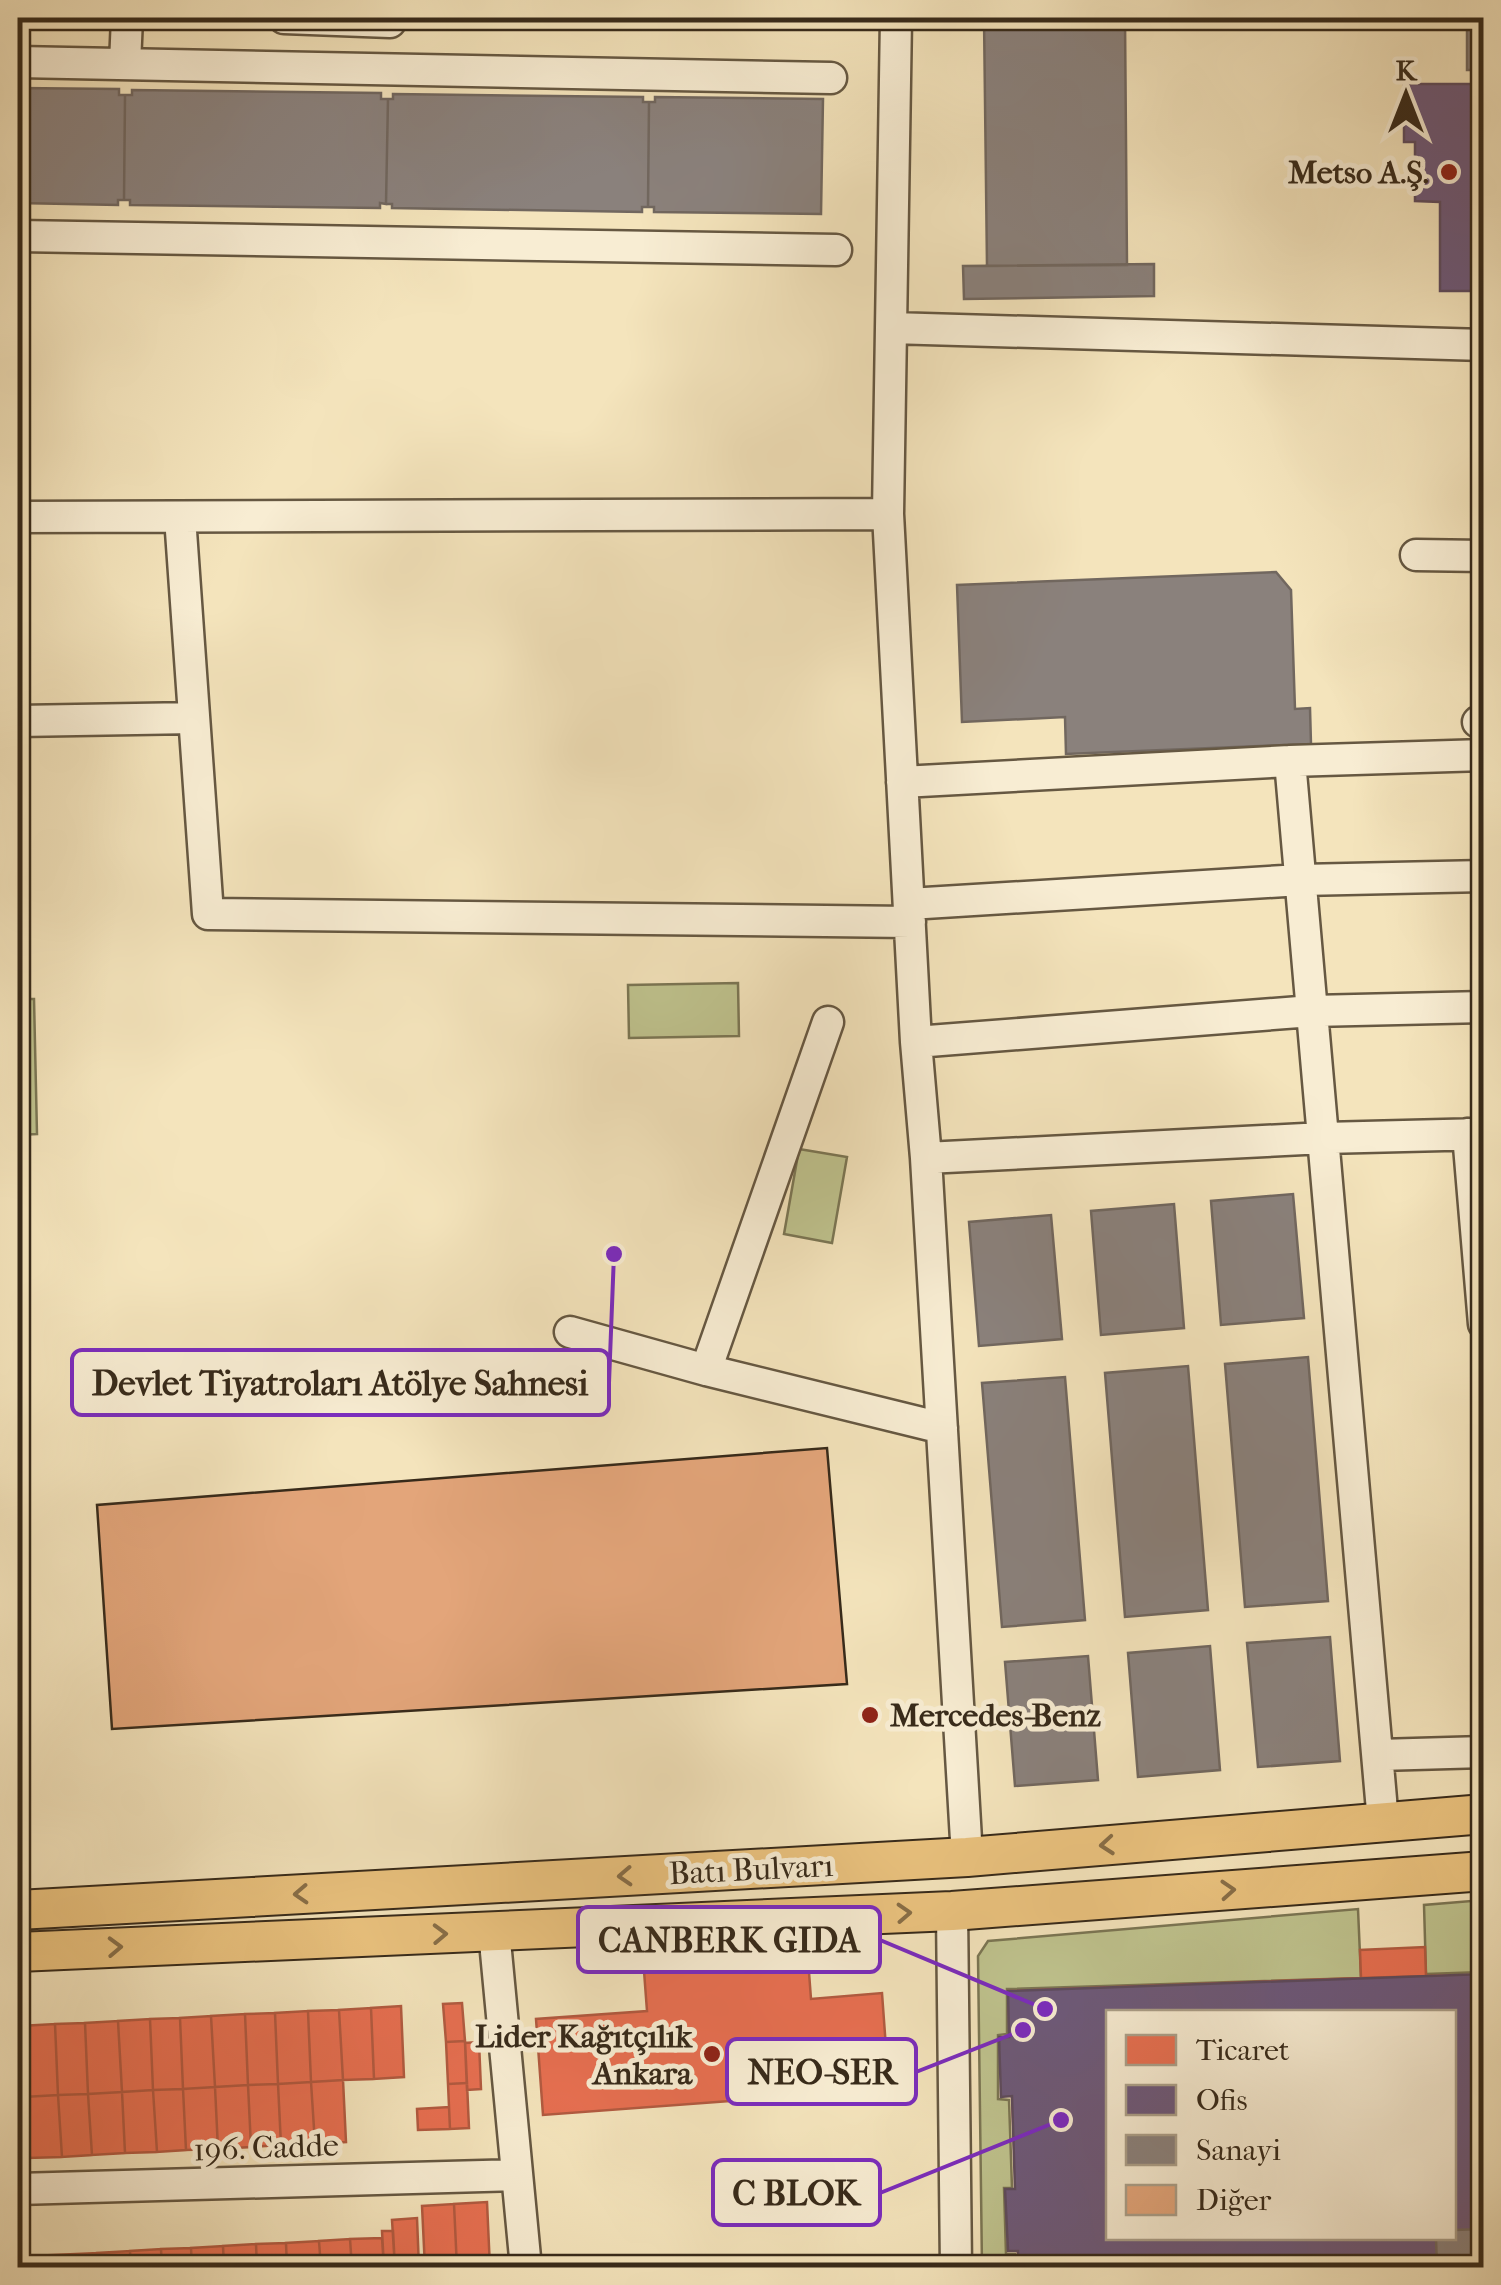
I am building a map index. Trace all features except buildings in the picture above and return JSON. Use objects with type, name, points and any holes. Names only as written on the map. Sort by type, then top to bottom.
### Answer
[{"type":"main road","name":"Batı Bulvarı","points":[[18,1910],[967,1857],[1484,1814]]},
{"type":"main road","name":"Batı Bulvarı","points":[[18,1952],[952,1911],[1484,1871]]},
{"type":"street","points":[[126,64],[127,18]]},
{"type":"street","points":[[284,18],[390,20],[390,69]]},
{"type":"street","points":[[896,18],[888,514],[916,1042],[967,1857]]},
{"type":"street","points":[[18,62],[830,78]]},
{"type":"street","points":[[18,236],[836,250]]},
{"type":"street","points":[[891,328],[1484,345]]},
{"type":"street","points":[[18,517],[888,514]]},
{"type":"street","points":[[180,517],[208,914],[909,913],[1301,880],[1484,876]]},
{"type":"street","points":[[1416,555],[1484,556]]},
{"type":"street","points":[[18,720],[194,718]]},
{"type":"street","points":[[902,782],[1290,760],[1484,755]]},
{"type":"street","points":[[1290,760],[1383,1822]]},
{"type":"street","points":[[916,1042],[1312,1010],[1484,1007]]},
{"type":"street","points":[[706,1370],[828,1022]]},
{"type":"street","points":[[926,1158],[1476,1134],[1484,1324]]},
{"type":"street","points":[[570,1332],[942,1428]]},
{"type":"street","points":[[1379,1756],[1484,1752]]},
{"type":"street","points":[[952,1911],[956,2268]]},
{"type":"street","points":[[494,1931],[526,2268]]},
{"type":"street","name":"196. Cadde","points":[[18,2189],[518,2174]]},
{"type":"green space","points":[[738,983],[739,1036],[629,1038],[628,985]]},
{"type":"green space","points":[[18,999],[34,999],[37,1134],[18,1135]]},
{"type":"green space","points":[[799,1149],[847,1157],[832,1243],[784,1234]]},
{"type":"green space","points":[[1483,1900],[1483,1972],[1426,1974],[1424,1905]]},
{"type":"green space","points":[[1358,1909],[1361,1978],[1007,1989],[1007,2034],[998,2035],[998,2099],[1009,2100],[1012,2188],[1004,2188],[1006,2254],[1015,2254],[1015,2267],[982,2267],[978,1956],[988,1941]]},
{"type":"place","name":"Metso A.Ş.","points":[[1449,172]]},
{"type":"place","name":"Devlet Tiyatroları Atölye Sahnesi","points":[[614,1254]]},
{"type":"place","name":"Mercedes-Benz","points":[[870,1715]]},
{"type":"place","name":"CANBERK GIDA","points":[[1045,2009]]},
{"type":"place","name":"NEO-SER","points":[[1023,2030]]},
{"type":"place","name":"Lider Kağıtçılık Ankara","points":[[712,2054]]},
{"type":"place","name":"C BLOK","points":[[1061,2120]]}]
